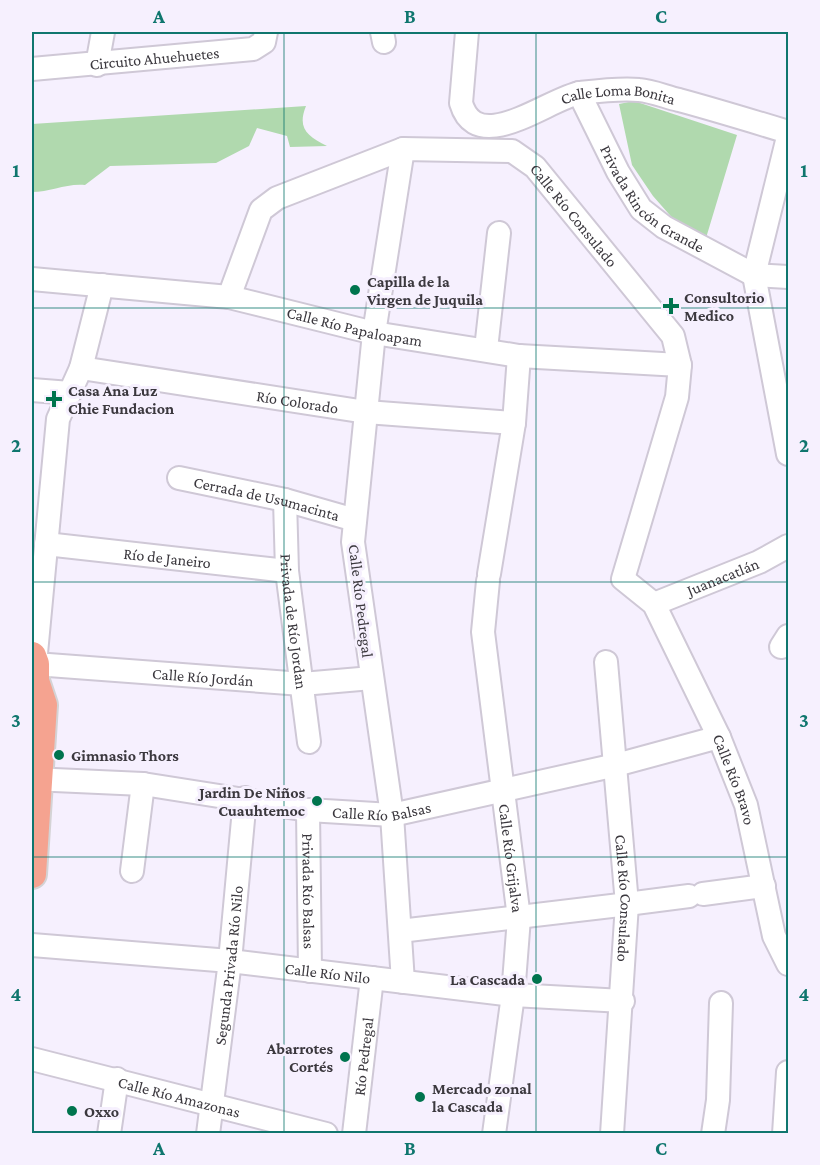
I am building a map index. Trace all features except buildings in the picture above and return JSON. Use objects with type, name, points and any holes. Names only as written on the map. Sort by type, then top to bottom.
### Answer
[{"type":"main road","points":[[32,874],[35,780],[43,705],[33,672]]},
{"type":"street","points":[[97,65],[104,32]]},
{"type":"street","name":"Circuito Ahuehuetes","points":[[32,69],[97,65],[253,49],[264,42],[266,32]]},
{"type":"street","name":"Calle Loma Bonita","points":[[467,32],[461,103],[464,112],[480,124],[501,126],[515,122],[560,98],[579,93],[639,90],[789,132]]},
{"type":"street","name":"Privada Rincón Grande","points":[[579,93],[618,172],[641,208],[664,227],[754,275]]},
{"type":"street","points":[[789,138],[754,275],[783,399],[789,454]]},
{"type":"street","name":"Calle Río Consulado","points":[[229,297],[261,210],[277,198],[404,149],[513,151],[536,167],[673,336],[680,365],[678,397],[623,579],[654,604]]},
{"type":"street","name":"Calle Río Pedregal","points":[[403,982],[392,814],[353,555],[374,333],[404,149]]},
{"type":"street","points":[[486,349],[499,233]]},
{"type":"street","points":[[754,275],[789,277]]},
{"type":"street","name":"Calle Río Papaloapam","points":[[32,279],[229,297],[374,333],[519,356],[680,365]]},
{"type":"street","points":[[33,672],[58,419],[81,368],[102,285]]},
{"type":"street","name":"Calle Río Grijalva","points":[[494,1134],[513,995],[519,918],[483,632],[488,578],[514,423],[519,356]]},
{"type":"street","name":"Río Colorado","points":[[81,368],[366,412],[514,423]]},
{"type":"street","points":[[32,390],[70,393]]},
{"type":"street","name":"Cerrada de Usumacinta","points":[[179,478],[285,500],[355,520]]},
{"type":"street","name":"Privada de Río Jordan","points":[[285,500],[287,571],[309,742]]},
{"type":"street","name":"Río de Janeiro","points":[[46,544],[287,571]]},
{"type":"street","name":"Juanacatlán","points":[[654,604],[759,562],[789,546]]},
{"type":"street","name":"Calle Río Bravo","points":[[654,604],[719,737],[746,805],[774,936],[789,964]]},
{"type":"street","name":"Calle Río Consulado","points":[[606,662],[616,765],[624,904],[623,1001],[612,1134]]},
{"type":"street","name":"Calle Río Jordán","points":[[33,672],[302,684],[372,678]]},
{"type":"street","name":"Calle Río Balsas","points":[[35,780],[143,784],[245,798],[308,810],[392,814],[504,792],[719,737]]},
{"type":"street","points":[[132,871],[143,784]]},
{"type":"street","name":"Segunda Privada Río Nilo","points":[[208,1134],[230,961],[245,798]]},
{"type":"street","name":"Privada Río Balsas","points":[[308,810],[310,971]]},
{"type":"street","points":[[400,931],[764,886]]},
{"type":"street","name":"Calle Río Nilo","points":[[32,945],[230,961],[513,995],[623,1001]]},
{"type":"street","name":"Río Pedregal","points":[[354,1134],[372,978]]},
{"type":"street","points":[[713,1134],[718,1100],[721,1003]]},
{"type":"street","name":"Calle Río Amazonas","points":[[32,1059],[213,1103],[326,1134]]},
{"type":"street","points":[[784,1134],[789,1072]]},
{"type":"street","points":[[109,1134],[117,1079]]},
{"type":"green space","points":[[634,101],[737,135],[706,238],[675,221],[653,196],[632,165],[619,104]]},
{"type":"green space","points":[[306,106],[303,126],[309,135],[327,146],[290,147],[287,136],[257,128],[249,146],[216,163],[110,166],[85,185],[32,192],[32,124]]},
{"type":"place","name":"Capilla de la Virgen de Juquila","points":[[355,290]]},
{"type":"place","name":"Consultorio Medico","points":[[671,306]]},
{"type":"place","name":"Casa Ana Luz Chie Fundacion","points":[[54,399]]},
{"type":"place","name":"Gimnasio Thors","points":[[59,755]]},
{"type":"place","name":"Jardin De Niños Cuauhtemoc","points":[[317,801]]},
{"type":"place","name":"La Cascada","points":[[537,979]]},
{"type":"place","name":"Abarrotes Cortés","points":[[345,1057]]},
{"type":"place","name":"Mercado zonal la Cascada","points":[[420,1097]]},
{"type":"place","name":"Oxxo","points":[[72,1111]]}]
